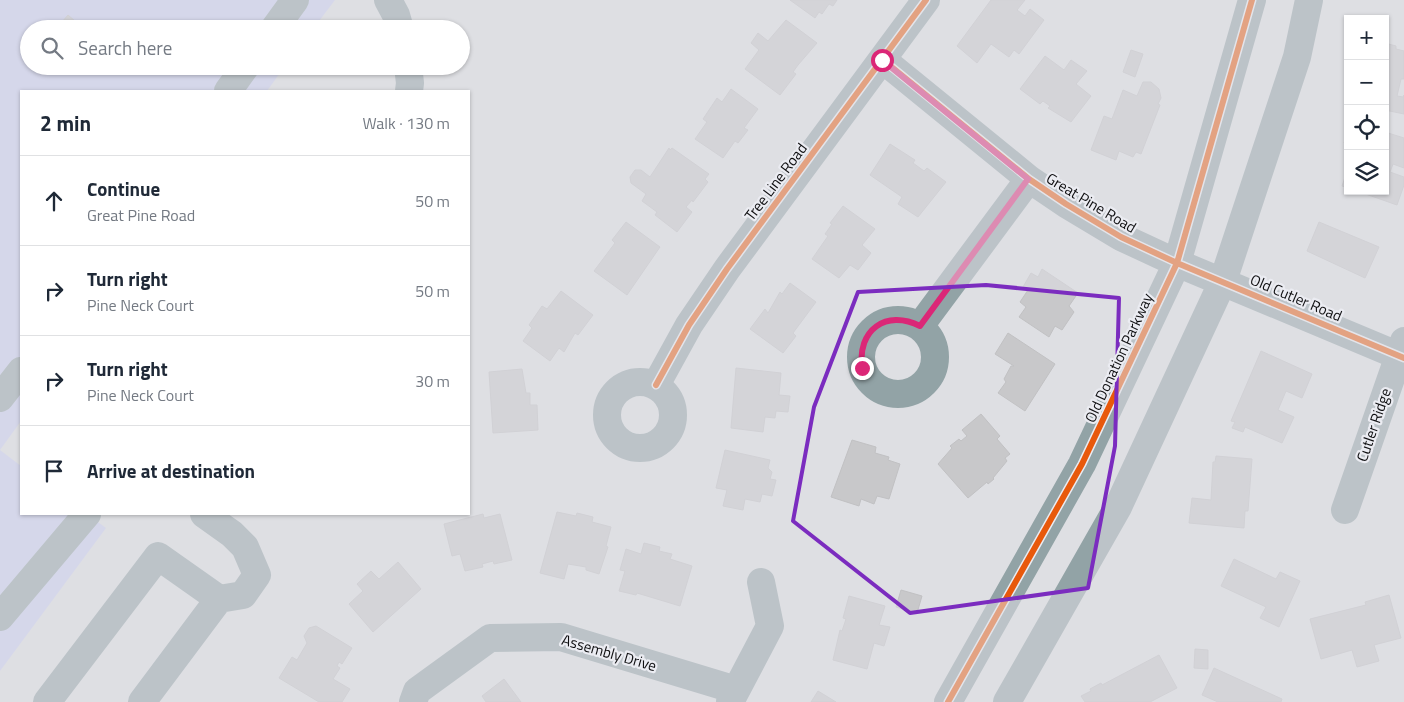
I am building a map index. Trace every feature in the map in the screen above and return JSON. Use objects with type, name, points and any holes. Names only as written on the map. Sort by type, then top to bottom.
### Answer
[{"type":"street","points":[[281,20],[295,0]]},
{"type":"street","points":[[388,0],[397,20]]},
{"type":"street","name":"Tree Line Road","points":[[656,385],[689,325],[727,269],[926,0]]},
{"type":"street","name":"Old Donation Parkway","points":[[948,702],[1082,464],[1177,263],[1252,0]]},
{"type":"street","points":[[1008,702],[1118,507],[1223,281],[1296,57],[1309,0]]},
{"type":"street","name":"Great Pine Road","points":[[882,60],[1028,179],[1120,237],[1177,263]]},
{"type":"street","points":[[229,90],[240,75]]},
{"type":"street","points":[[409,75],[409,90]]},
{"type":"street","points":[[920,326],[1028,179]]},
{"type":"street","name":"Old Cutler Road","points":[[1177,263],[1402,352]]},
{"type":"street","name":"Cutler Ridge","points":[[1344,510],[1402,352]]},
{"type":"street","points":[[0,398],[20,372]]},
{"type":"street","points":[[0,618],[86,515]]},
{"type":"street","points":[[142,702],[219,599],[243,595],[258,575],[245,547],[232,534],[205,515]]},
{"type":"street","points":[[47,702],[158,556],[219,599]]},
{"type":"street","points":[[733,696],[770,626],[761,582]]},
{"type":"street","name":"Assembly Drive","points":[[413,702],[417,691],[490,638],[561,637],[733,696]]},
{"type":"highlighted area","points":[[986,285],[1119,298],[1115,446],[1088,588],[910,613],[793,521],[814,407],[858,292]]},
{"type":"shaded area","points":[[0,0],[335,0],[320,20],[20,20],[20,75],[279,75],[268,90],[20,90],[20,422],[0,450]]},
{"type":"shaded area","points":[[0,450],[20,465],[20,515],[88,515],[106,528],[0,671]]},
{"type":"building","points":[[790,0],[837,0],[833,6],[829,4],[822,14],[819,12],[815,18]]},
{"type":"building","points":[[991,0],[1025,0],[1017,10],[1025,16],[1030,9],[1044,20],[1019,54],[1014,50],[1009,57],[991,44],[977,63],[957,46]]},
{"type":"building","points":[[68,15],[74,20],[64,20]]},
{"type":"building","points":[[786,20],[817,43],[793,72],[796,74],[780,95],[745,69],[759,50],[751,43],[758,33],[768,41]]},
{"type":"building","points":[[1389,44],[1396,46],[1396,49],[1404,51],[1404,79],[1401,79],[1397,96],[1403,97],[1404,95],[1404,114],[1389,111]]},
{"type":"building","points":[[1131,50],[1143,54],[1135,77],[1123,72]]},
{"type":"building","points":[[1045,56],[1064,70],[1071,60],[1087,71],[1076,84],[1091,96],[1071,122],[1048,108],[1050,106],[1043,101],[1040,104],[1020,89]]},
{"type":"building","points":[[1143,82],[1151,82],[1159,89],[1161,98],[1141,154],[1136,152],[1133,157],[1119,151],[1116,160],[1091,150],[1104,116],[1112,119],[1123,90],[1137,96]]},
{"type":"building","points":[[731,89],[758,109],[744,128],[748,130],[738,143],[735,141],[723,158],[695,139],[707,122],[703,119],[717,98],[722,102]]},
{"type":"building","points":[[1389,133],[1404,138],[1404,168],[1393,164],[1390,172],[1404,177],[1404,185],[1397,205],[1368,195],[1389,195]]},
{"type":"building","points":[[890,144],[915,160],[913,163],[924,171],[927,168],[946,182],[918,217],[898,204],[902,197],[870,175]]},
{"type":"building","points":[[669,148],[670,150],[672,148],[709,174],[705,179],[708,182],[693,202],[692,200],[686,207],[692,212],[677,232],[655,215],[657,212],[642,201],[646,194],[631,183],[630,177],[635,170],[641,170],[650,177]]},
{"type":"building","points":[[843,206],[875,229],[862,245],[871,253],[858,270],[850,265],[839,278],[812,259],[828,236],[825,234],[832,224],[830,223]]},
{"type":"building","points":[[626,222],[660,247],[627,295],[594,271],[615,243],[612,240]]},
{"type":"building","points":[[1319,222],[1379,247],[1365,278],[1307,251]]},
{"type":"building","points":[[1042,269],[1078,293],[1069,306],[1074,312],[1062,330],[1055,326],[1049,337],[1019,317],[1026,307],[1020,302],[1028,290],[1023,287],[1031,273],[1038,277]]},
{"type":"building","points":[[790,283],[816,302],[793,333],[796,336],[783,353],[750,329],[765,309],[768,313],[780,292],[782,294]]},
{"type":"building","points":[[561,291],[593,315],[578,335],[575,333],[564,352],[559,348],[550,361],[523,341],[532,328],[529,325],[542,306],[547,309]]},
{"type":"building","points":[[1008,333],[1055,364],[1025,411],[998,393],[1006,382],[1004,379],[1011,366],[1014,366],[995,354]]},
{"type":"building","points":[[1261,351],[1312,374],[1302,398],[1286,391],[1278,410],[1294,417],[1282,443],[1245,427],[1243,432],[1232,428],[1235,422],[1231,421]]},
{"type":"building","points":[[736,368],[781,373],[779,395],[790,396],[788,412],[776,411],[775,418],[765,417],[763,432],[731,428]]},
{"type":"building","points":[[522,369],[526,393],[530,393],[530,405],[537,405],[538,430],[493,433],[489,372]]},
{"type":"building","points":[[981,414],[1000,436],[997,439],[1010,454],[1005,458],[1007,461],[994,479],[988,484],[987,482],[968,498],[938,464],[952,448],[950,446],[967,436],[962,430]]},
{"type":"building","points":[[852,440],[876,447],[875,453],[889,457],[888,460],[900,464],[889,499],[877,496],[874,504],[861,499],[859,506],[831,497]]},
{"type":"building","points":[[725,450],[770,460],[768,468],[772,472],[770,479],[776,480],[772,496],[762,494],[760,502],[745,499],[743,510],[723,506],[727,490],[716,488]]},
{"type":"building","points":[[1216,456],[1252,459],[1248,511],[1245,511],[1244,528],[1189,523],[1192,498],[1211,500],[1213,462],[1215,462]]},
{"type":"building","points":[[557,512],[576,516],[577,513],[593,517],[592,522],[611,527],[606,546],[608,547],[599,574],[586,570],[586,567],[568,564],[564,579],[540,573]]},
{"type":"building","points":[[483,514],[484,518],[500,514],[512,560],[494,564],[493,561],[482,564],[483,567],[465,571],[460,554],[452,556],[444,524]]},
{"type":"building","points":[[644,543],[660,547],[659,551],[672,554],[670,559],[692,566],[680,606],[637,593],[636,595],[619,591],[625,571],[620,570],[626,549],[641,554]]},
{"type":"building","points":[[1234,559],[1276,579],[1280,572],[1300,581],[1279,627],[1260,618],[1266,607],[1221,586]]},
{"type":"building","points":[[398,562],[421,589],[373,632],[349,604],[363,591],[357,584],[371,571],[379,579]]},
{"type":"building","points":[[901,590],[922,596],[917,613],[896,607]]},
{"type":"building","points":[[1389,595],[1401,638],[1374,645],[1379,661],[1357,667],[1352,650],[1321,659],[1310,619],[1366,605],[1365,602]]},
{"type":"building","points":[[849,596],[885,606],[879,625],[890,627],[884,646],[874,643],[867,669],[833,660],[840,630],[842,631],[846,619],[843,618]]},
{"type":"building","points":[[316,626],[352,648],[342,664],[339,662],[337,666],[340,668],[333,679],[350,689],[342,702],[319,702],[279,678],[292,657],[297,660],[307,643],[304,636],[309,628]]},
{"type":"building","points":[[1195,649],[1208,650],[1208,669],[1194,668]]},
{"type":"building","points":[[1159,655],[1177,688],[1150,702],[1085,702],[1081,696],[1101,683],[1102,685]]},
{"type":"building","points":[[1214,668],[1282,699],[1281,702],[1218,702],[1202,695]]},
{"type":"building","points":[[504,679],[521,702],[486,702],[482,696]]},
{"type":"building","points":[[818,691],[836,702],[811,702]]},
{"type":"cycle path","points":[[656,385],[689,325],[727,269],[926,0]]},
{"type":"cycle path","points":[[948,702],[1082,464],[1177,263],[1252,0]]},
{"type":"cycle path","points":[[883,60],[1029,179],[1121,237],[1177,263],[1404,358]]},
{"type":"route","points":[[862,368],[861,356],[868,334],[876,326],[898,319],[910,321],[920,326],[1028,179],[882,60]]}]
